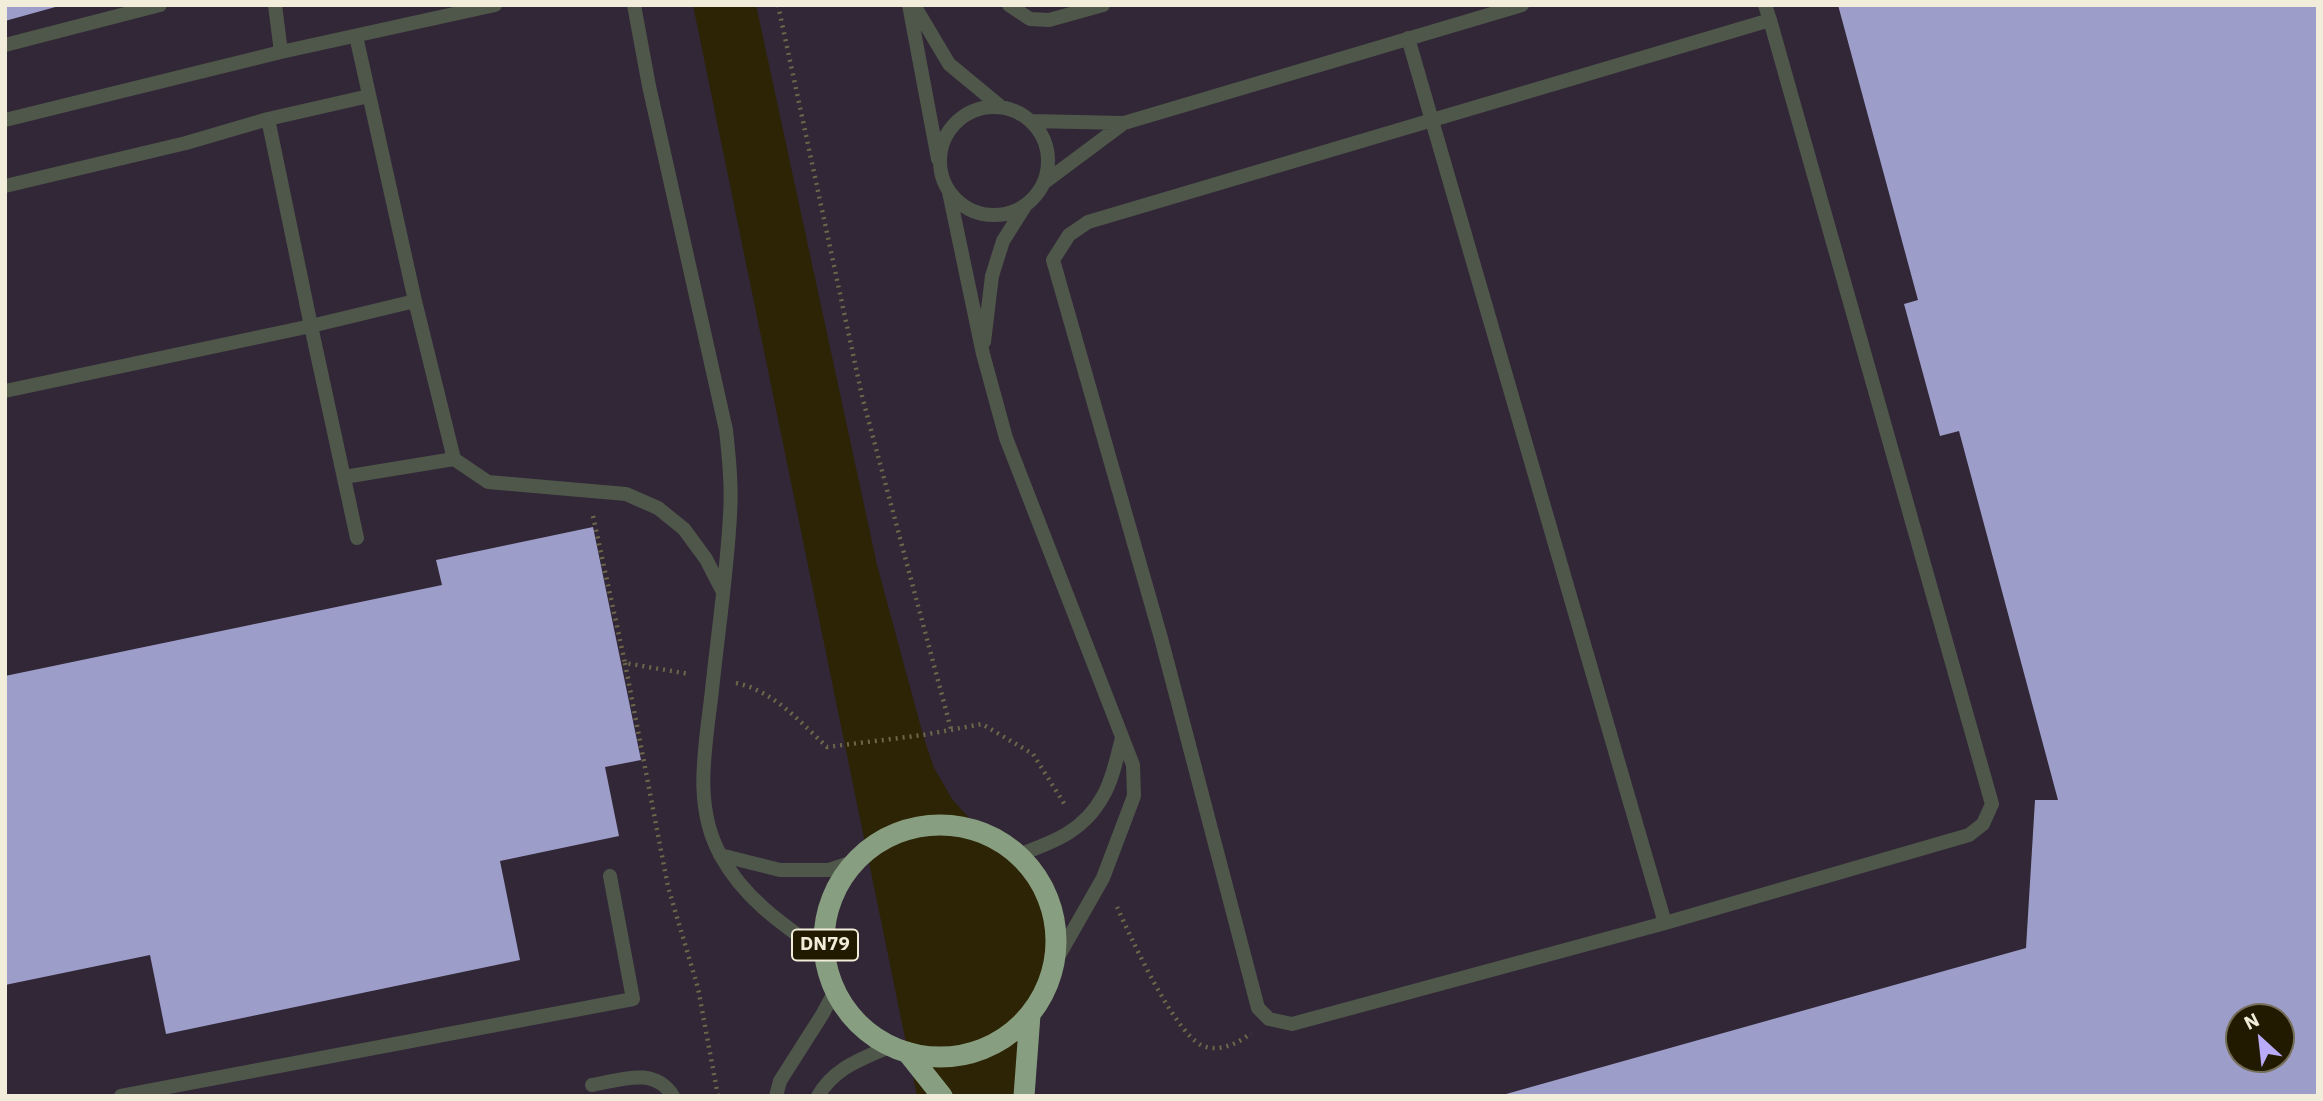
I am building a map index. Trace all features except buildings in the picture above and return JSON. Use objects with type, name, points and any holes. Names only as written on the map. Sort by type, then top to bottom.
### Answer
[{"type":"highway","name":"DN79","points":[[929,825],[960,826],[990,836],[1018,855],[1042,884],[1052,909],[1057,937],[1048,985],[1030,1015],[1005,1038],[974,1052],[941,1057],[899,1049],[868,1033],[849,1014],[835,991],[824,954],[826,920],[837,888],[856,861],[871,847],[899,833],[929,825]]},
{"type":"highway","name":"DN79","points":[[1024,1096],[1030,1015]]},
{"type":"highway","name":"DN79","points":[[899,1049],[942,1096]]},
{"type":"lane","points":[[5,45],[160,5]]},
{"type":"lane","points":[[275,5],[281,52]]},
{"type":"lane","points":[[5,120],[281,52],[495,5]]},
{"type":"lane","points":[[634,5],[649,86],[726,430],[730,467],[731,514],[702,780],[707,825],[720,855],[742,890],[824,954]]},
{"type":"lane","points":[[911,5],[948,64],[1001,107]]},
{"type":"lane","points":[[911,5],[940,172],[949,192],[983,354],[1006,438],[1133,765],[1135,796],[1103,878],[1054,964]]},
{"type":"lane","points":[[1009,5],[1030,19],[1049,20],[1103,5]]},
{"type":"lane","points":[[1031,121],[1125,123],[1522,5]]},
{"type":"lane","points":[[1765,5],[1770,20],[1992,804],[1983,824],[1969,835],[1665,923],[1292,1024],[1269,1019],[1258,1008],[1161,638],[1054,260],[1069,235],[1088,222],[1770,20]]},
{"type":"lane","points":[[356,36],[415,301],[454,459],[488,482],[626,494],[658,508],[684,528],[706,559],[723,591]]},
{"type":"lane","points":[[1408,38],[1665,923]]},
{"type":"lane","points":[[5,187],[186,143],[268,119],[369,96]]},
{"type":"lane","points":[[940,172],[940,151],[948,132],[962,117],[980,108],[1001,107],[1017,111],[1031,121],[1041,134],[1047,149],[1045,182],[1037,195],[1025,205],[1006,214],[984,215],[964,206],[949,192]]},
{"type":"lane","points":[[268,119],[357,538]]},
{"type":"lane","points":[[1045,182],[1125,123]]},
{"type":"lane","points":[[983,354],[992,276],[1003,241],[1025,205]]},
{"type":"lane","points":[[5,391],[311,326],[415,301]]},
{"type":"lane","points":[[344,477],[454,459]]},
{"type":"lane","points":[[1018,855],[1056,841],[1079,827],[1104,796],[1122,738]]},
{"type":"lane","points":[[720,855],[780,870],[829,870],[856,861]]},
{"type":"lane","points":[[121,1096],[634,999],[610,876]]},
{"type":"lane","points":[[776,1096],[780,1081],[835,991]]},
{"type":"lane","points":[[818,1096],[827,1081],[853,1062],[899,1049]]},
{"type":"lane","points":[[592,1085],[645,1075],[668,1088],[673,1096]]},
{"type":"path","points":[[778,5],[862,396],[951,729]]},
{"type":"path","points":[[625,663],[668,887],[698,988],[718,1096]]},
{"type":"path","points":[[982,724],[1033,754],[1079,827]]},
{"type":"path","points":[[1103,878],[1166,1003],[1186,1035],[1203,1046],[1222,1048],[1244,1039],[1269,1019]]},
{"type":"shaded area","points":[[5,5],[693,5],[917,1096],[5,1096]]},
{"type":"shaded area","points":[[756,5],[2318,5],[2318,1096],[1024,1096],[1030,1015],[1048,984],[1054,964],[1057,937],[1053,909],[1042,884],[1018,855],[969,818],[952,799],[934,768],[877,565]]}]
